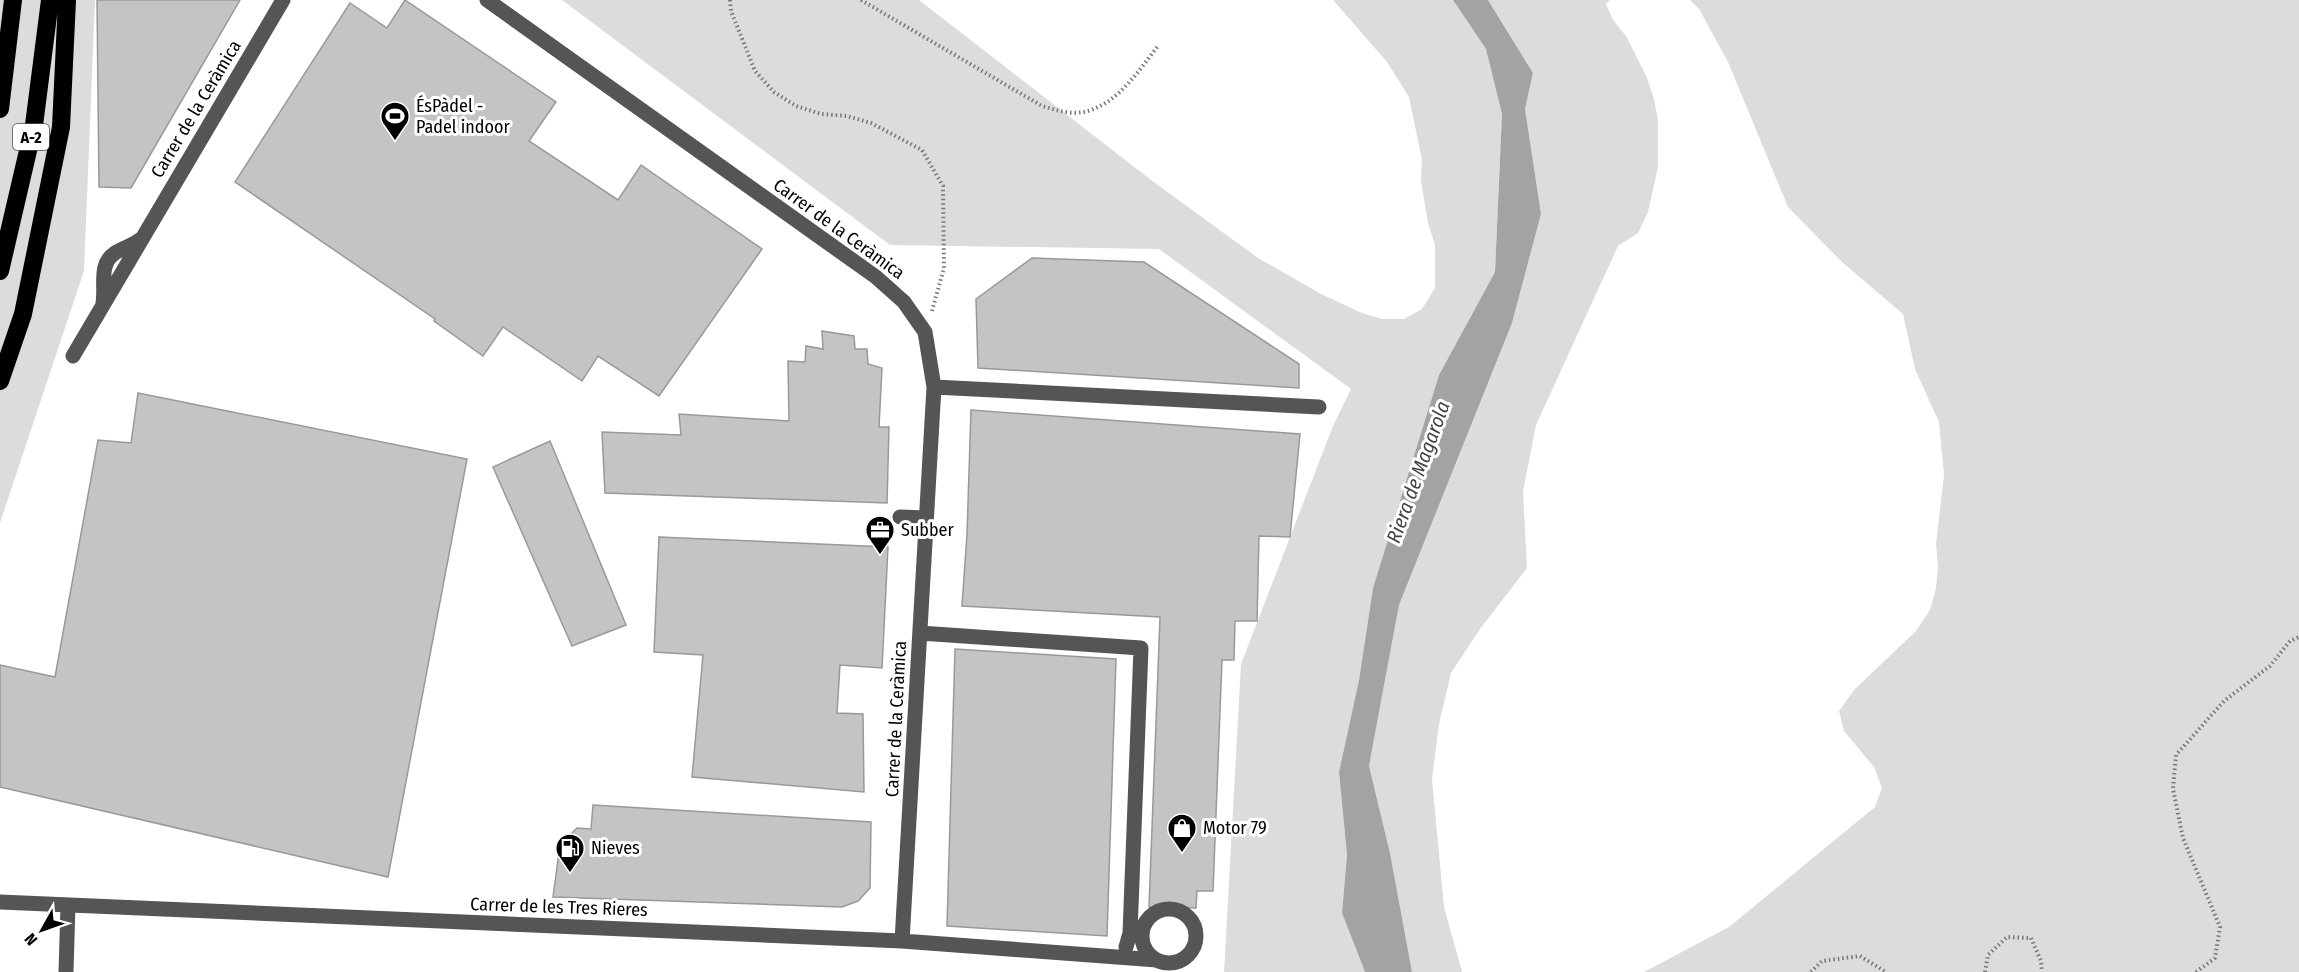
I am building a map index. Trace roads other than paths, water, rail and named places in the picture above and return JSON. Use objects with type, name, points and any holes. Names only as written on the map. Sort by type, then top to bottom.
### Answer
[{"type":"highway","name":"A-2","points":[[0,109],[13,0]]},
{"type":"highway","name":"A-2","points":[[0,271],[33,125],[50,0]]},
{"type":"highway","points":[[0,381],[23,314],[61,127],[67,0]]},
{"type":"street","name":"Carrer de la Ceràmica","points":[[73,356],[283,0]]},
{"type":"street","name":"Carrer de la Ceràmica","points":[[487,0],[876,277],[904,302],[925,332],[934,387],[902,941]]},
{"type":"street","points":[[934,387],[1319,407]]},
{"type":"street","points":[[900,517],[926,518]]},
{"type":"street","points":[[920,633],[1141,648],[1130,933],[1121,952]]},
{"type":"street","name":"Carrer de les Tres Rieres","points":[[0,902],[1121,952],[1166,963],[1183,959],[1194,945],[1194,927],[1183,913],[1166,909],[1157,912],[1150,917],[1142,933],[1121,952]]},
{"type":"street","points":[[66,972],[68,905]]},
{"type":"street","points":[[1142,933],[1145,949],[1157,960]]},
{"type":"water","name":"Riera de Magarola","points":[[1453,0],[1488,0],[1533,73],[1525,109],[1541,214],[1512,323],[1399,605],[1369,766],[1390,853],[1412,972],[1365,972],[1342,913],[1347,855],[1339,772],[1359,680],[1373,588],[1439,375],[1495,272],[1502,114],[1486,49]]},
{"type":"place","name":"ÉsPàdel - Padel indoor","points":[[395,142]]},
{"type":"place","name":"Subber","points":[[880,556]]},
{"type":"place","name":"Motor 79","points":[[1182,854]]},
{"type":"place","name":"Nieves","points":[[570,874]]}]
